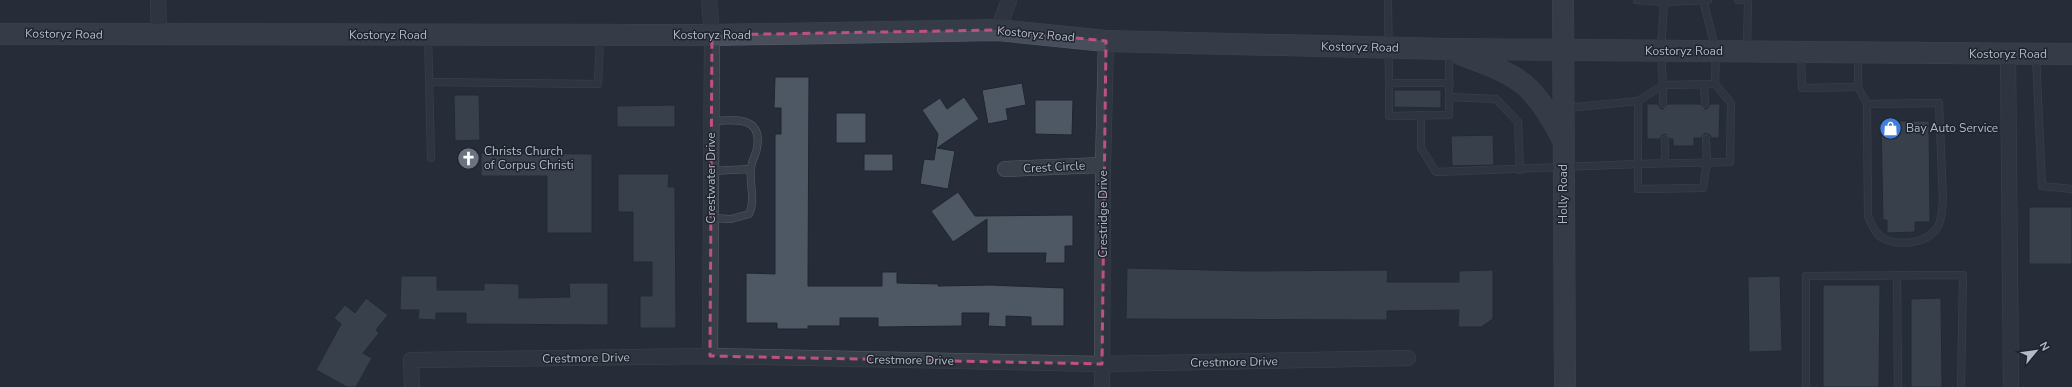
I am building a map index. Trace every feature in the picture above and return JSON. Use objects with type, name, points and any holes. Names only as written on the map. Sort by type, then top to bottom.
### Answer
[{"type":"main road","name":"Holly Road","points":[[1562,0],[1565,387]]},
{"type":"main road","name":"Kostoryz Road","points":[[0,34],[159,36],[712,35],[998,30],[1106,41],[1389,48],[1563,49],[1661,52],[1716,51],[2072,54]]},
{"type":"main road","points":[[1448,49],[1498,69],[1520,82],[1539,100],[1563,140]]},
{"type":"street","points":[[158,0],[159,36]]},
{"type":"street","name":"Crestwater Drive","points":[[709,0],[712,35],[710,356]]},
{"type":"street","points":[[998,30],[1009,0]]},
{"type":"street","name":"Crestridge Drive","points":[[1102,387],[1103,165],[1106,41]]},
{"type":"street","points":[[2008,54],[2011,387]]},
{"type":"street","name":"Crest Circle","points":[[1005,169],[1103,165]]},
{"type":"street","name":"Crestmore Drive","points":[[412,387],[412,360],[710,356],[1102,364],[1408,358]]},
{"type":"lane","points":[[1388,0],[1389,116],[1449,115],[1450,83],[1448,49]]},
{"type":"lane","points":[[1637,0],[1708,0]]},
{"type":"lane","points":[[1428,107],[1424,115],[1421,148],[1436,172],[1520,170],[1665,163],[1730,162],[1731,103],[1715,84],[1716,51],[1703,0]]},
{"type":"lane","points":[[1738,0],[1748,0],[1746,52]]},
{"type":"lane","points":[[1663,104],[1661,52],[1664,1]]},
{"type":"lane","points":[[428,35],[431,158]]},
{"type":"lane","points":[[429,82],[598,84],[600,35]]},
{"type":"lane","points":[[1801,52],[1802,88],[1858,88]]},
{"type":"lane","points":[[1858,53],[1858,88],[1866,104],[1868,216],[1872,227],[1880,236],[1891,242],[1904,243],[1920,240],[1929,236],[1936,228],[1942,216],[1943,201],[1939,104],[1866,104]]},
{"type":"lane","points":[[2036,54],[2042,186],[2072,188]]},
{"type":"lane","points":[[1389,83],[1406,86],[1428,87],[1450,83]]},
{"type":"lane","points":[[1563,108],[1638,101],[1663,85],[1715,84]]},
{"type":"lane","points":[[1704,85],[1705,104]]},
{"type":"lane","points":[[1450,97],[1496,99],[1518,122],[1520,170]]},
{"type":"lane","points":[[1638,101],[1638,189],[1703,188],[1707,162],[1706,138]]},
{"type":"lane","points":[[1406,107],[1407,115]]},
{"type":"lane","points":[[711,121],[744,121],[753,126],[759,136],[757,150],[751,169],[752,203],[749,214],[731,219],[711,218]]},
{"type":"lane","points":[[1665,139],[1665,163]]},
{"type":"lane","points":[[711,171],[751,169]]},
{"type":"lane","points":[[1896,275],[1898,387]]},
{"type":"lane","points":[[1806,387],[1806,276],[1963,275],[1961,387]]},
{"type":"highlighted area","points":[[998,30],[1106,41],[1102,364],[710,356],[712,35]]},
{"type":"building","points":[[775,77],[809,77],[808,286],[882,286],[882,272],[897,272],[897,283],[939,284],[938,286],[990,285],[1064,288],[1064,326],[1031,326],[1031,317],[1006,316],[1006,327],[988,326],[989,313],[962,313],[962,326],[878,327],[878,318],[840,318],[840,326],[808,326],[808,329],[777,329],[777,323],[746,323],[746,273],[775,274],[775,134],[781,134],[781,108],[774,108]]},
{"type":"building","points":[[1022,83],[1026,105],[1006,109],[1008,120],[988,124],[982,90]]},
{"type":"building","points":[[1394,90],[1441,90],[1441,108],[1394,107]]},
{"type":"building","points":[[454,95],[479,95],[480,140],[455,141]]},
{"type":"building","points":[[964,97],[979,119],[937,148],[955,151],[948,189],[920,184],[924,159],[934,160],[938,134],[922,110],[940,98],[947,109]]},
{"type":"building","points":[[1035,100],[1073,100],[1072,135],[1035,134]]},
{"type":"building","points":[[1647,104],[1658,104],[1660,108],[1663,109],[1668,104],[1700,104],[1705,109],[1708,108],[1710,104],[1720,104],[1719,138],[1711,138],[1710,135],[1705,133],[1701,138],[1694,138],[1694,146],[1673,146],[1673,139],[1670,139],[1665,134],[1662,135],[1660,139],[1647,139]]},
{"type":"building","points":[[675,105],[675,127],[617,127],[617,106]]},
{"type":"building","points":[[836,113],[866,113],[866,143],[836,143]]},
{"type":"building","points":[[1881,121],[1929,121],[1930,222],[1915,222],[1915,232],[1887,233],[1887,220],[1883,220]]},
{"type":"building","points":[[1493,135],[1494,165],[1452,166],[1451,136]]},
{"type":"building","points":[[481,153],[592,154],[592,233],[547,233],[547,176],[481,176]]},
{"type":"building","points":[[864,154],[893,154],[893,171],[864,171]]},
{"type":"building","points":[[618,174],[669,174],[668,187],[675,187],[676,328],[640,328],[640,296],[652,296],[652,262],[633,262],[633,212],[618,212]]},
{"type":"building","points":[[958,192],[975,216],[1073,215],[1073,246],[1065,246],[1065,263],[1045,263],[1046,253],[987,253],[987,219],[953,242],[931,211]]},
{"type":"building","points":[[2029,207],[2072,207],[2072,264],[2029,264]]},
{"type":"building","points":[[1127,268],[1251,271],[1388,270],[1387,282],[1459,282],[1459,271],[1493,270],[1493,319],[1481,327],[1458,327],[1459,310],[1387,311],[1387,320],[1126,319]]},
{"type":"building","points":[[401,276],[437,276],[437,290],[484,290],[484,283],[519,284],[519,298],[570,297],[569,283],[608,283],[608,325],[466,324],[466,313],[436,313],[436,320],[418,319],[419,310],[400,310]]},
{"type":"building","points":[[1780,276],[1782,351],[1749,352],[1748,277]]},
{"type":"building","points":[[1823,285],[1880,285],[1879,387],[1823,387]]},
{"type":"building","points":[[366,298],[388,315],[376,330],[379,333],[363,353],[372,358],[356,387],[347,387],[316,370],[341,324],[334,318],[345,305],[355,313]]},
{"type":"building","points":[[1941,298],[1942,387],[1911,387],[1911,299]]},
{"type":"place","name":"Bay Auto Service","points":[[1891,128]]},
{"type":"place","name":"Christs Church of Corpus Christi","points":[[469,158]]}]
